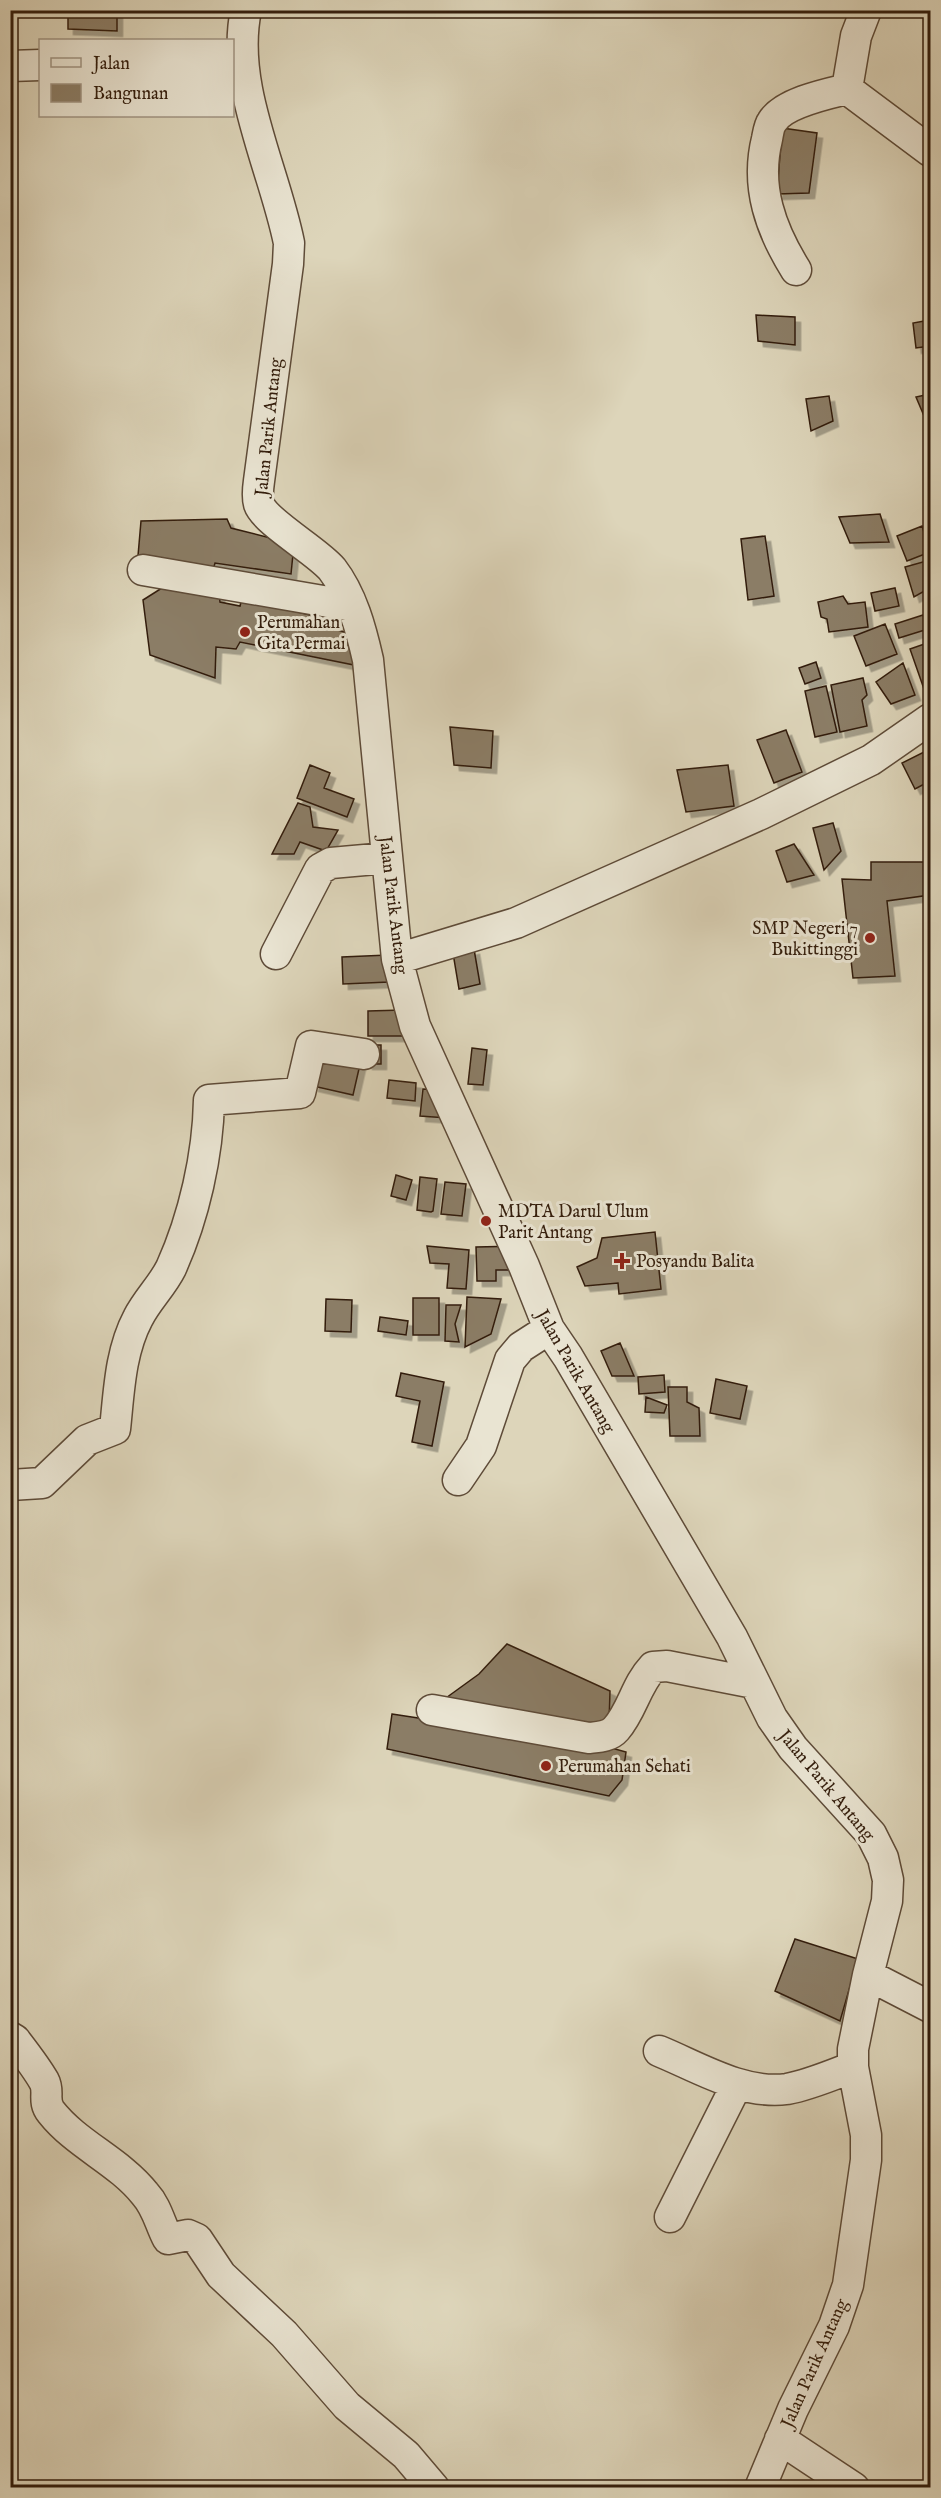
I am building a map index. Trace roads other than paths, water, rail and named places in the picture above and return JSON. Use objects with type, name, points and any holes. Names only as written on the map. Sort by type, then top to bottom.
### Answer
[{"type":"street","name":"Jalan Parik Antang","points":[[246,10],[241,33],[246,85],[289,243],[259,481],[259,504],[270,518],[332,569],[361,628],[368,660],[397,959],[415,1026],[525,1266],[549,1329],[568,1357],[732,1637],[754,1683],[793,1748],[871,1834],[883,1858],[888,1880],[887,1901],[868,1975],[853,2049],[853,2067],[866,2135],[866,2160],[848,2284],[834,2326],[780,2439],[760,2487]]},
{"type":"street","points":[[847,89],[856,36],[866,10]]},
{"type":"street","points":[[10,66],[39,65]]},
{"type":"street","points":[[847,89],[930,151]]},
{"type":"street","points":[[796,270],[776,237],[764,202],[764,151],[772,121],[794,105],[847,89]]},
{"type":"street","points":[[143,570],[352,606]]},
{"type":"street","points":[[397,959],[516,923],[761,814],[871,759],[930,719]]},
{"type":"street","points":[[276,954],[320,869],[331,863],[387,858]]},
{"type":"street","points":[[10,1485],[42,1483],[87,1440],[115,1429],[121,1368],[138,1318],[170,1270],[185,1231],[208,1137],[209,1100],[300,1093],[311,1046],[364,1054]]},
{"type":"street","points":[[458,1480],[481,1446],[510,1360],[521,1347],[549,1329]]},
{"type":"street","points":[[432,1710],[589,1738],[605,1737],[615,1730],[644,1677],[653,1667],[667,1666],[754,1683]]},
{"type":"street","points":[[868,1975],[930,2007]]},
{"type":"street","points":[[10,2037],[15,2040],[45,2082],[47,2088],[45,2102],[49,2109],[71,2133],[120,2169],[145,2193],[159,2217],[168,2240],[188,2235],[196,2239],[221,2276],[284,2334],[347,2406],[406,2455],[434,2487]]},
{"type":"street","points":[[659,2051],[737,2084],[785,2089],[853,2067]]},
{"type":"street","points":[[670,2217],[737,2084]]},
{"type":"street","points":[[780,2439],[854,2487]]},
{"type":"place","name":"Perumahan Gita Permai","points":[[245,632]]},
{"type":"place","name":"SMP Negeri 7 Bukittinggi","points":[[870,938]]},
{"type":"place","name":"MDTA Darul Ulum Parit Antang","points":[[486,1221]]},
{"type":"place","name":"Posyandu Balita","points":[[622,1261]]},
{"type":"place","name":"Perumahan Sehati","points":[[546,1766]]}]
